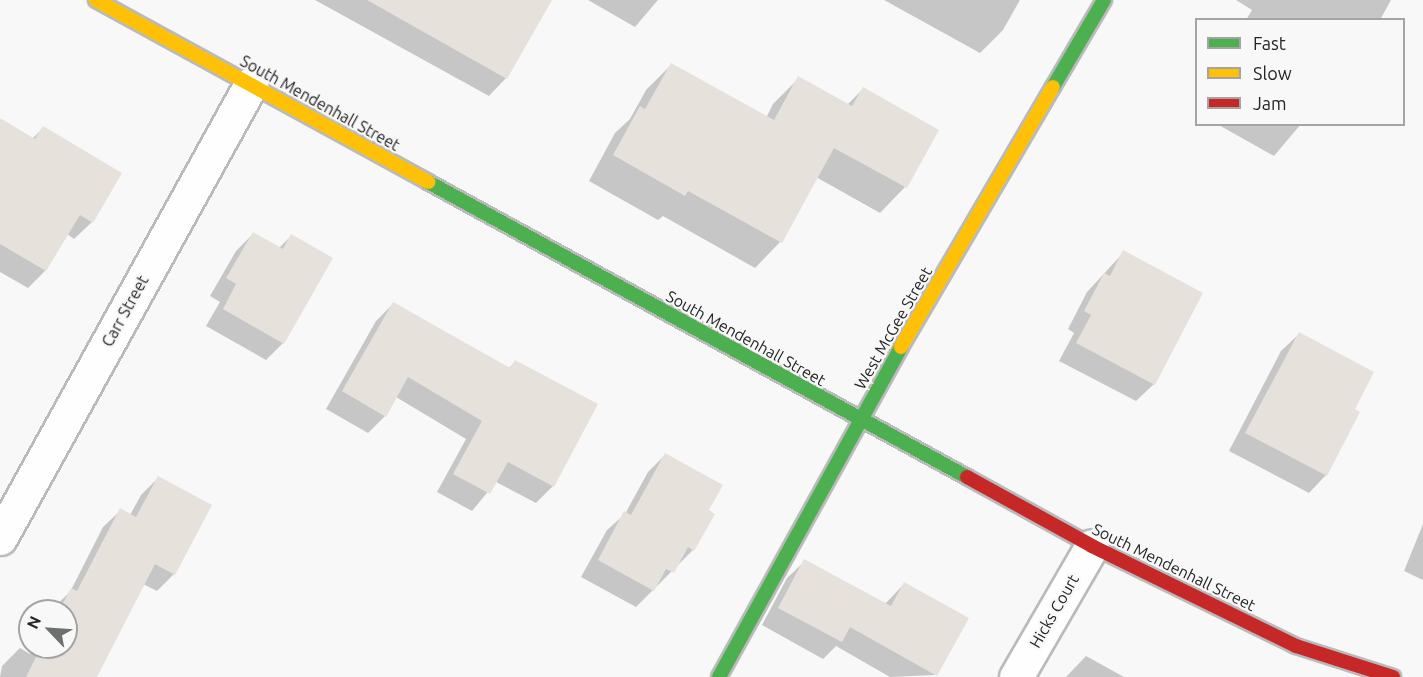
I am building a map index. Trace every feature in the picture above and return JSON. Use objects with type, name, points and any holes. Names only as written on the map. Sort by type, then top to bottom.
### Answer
[{"type":"street","name":"South Mendenhall Street","points":[[96,0],[1092,546],[1296,646],[1393,677]]},
{"type":"street","name":"West McGee Street","points":[[719,677],[859,419],[1104,0]]},
{"type":"street","name":"Carr Street","points":[[0,538],[251,84]]},
{"type":"street","name":"Hicks Court","points":[[1016,677],[1092,546]]},
{"type":"building","points":[[367,0],[552,0],[507,79]]},
{"type":"building","points":[[671,63],[774,120],[798,76],[852,106],[863,87],[939,130],[907,188],[834,148],[782,243],[688,191],[685,196],[613,155],[640,106],[645,109]]},
{"type":"building","points":[[0,118],[35,139],[43,126],[122,173],[93,223],[80,215],[46,271],[0,244]]},
{"type":"building","points":[[253,232],[283,249],[291,234],[333,258],[284,344],[223,309],[236,284],[226,278]]},
{"type":"building","points":[[1123,250],[1203,293],[1155,385],[1076,343],[1091,315],[1084,311],[1104,273],[1110,276]]},
{"type":"building","points":[[393,302],[510,368],[515,360],[598,404],[554,487],[508,462],[490,494],[453,474],[482,421],[408,377],[386,417],[342,391]]},
{"type":"building","points":[[1299,332],[1374,372],[1355,409],[1360,412],[1327,476],[1245,433]]},
{"type":"building","points":[[665,453],[723,485],[709,510],[715,514],[694,551],[688,547],[674,573],[666,569],[654,591],[598,560],[624,511],[631,515]]},
{"type":"building","points":[[158,476],[212,505],[175,575],[155,564],[97,677],[26,677],[35,659],[78,659],[78,599],[65,599],[71,588],[77,591],[120,508],[136,517]]},
{"type":"building","points":[[804,559],[891,606],[904,582],[969,618],[937,676],[850,627],[842,642],[778,608]]},
{"type":"traffic: fast","points":[[1053,87],[1104,0]]},
{"type":"traffic: fast","points":[[428,182],[967,477]]},
{"type":"traffic: fast","points":[[719,677],[901,347]]},
{"type":"traffic: slow","points":[[96,0],[428,182]]},
{"type":"traffic: slow","points":[[901,347],[1053,87]]},
{"type":"traffic: jam","points":[[967,477],[1092,546],[1296,646],[1393,677]]}]
